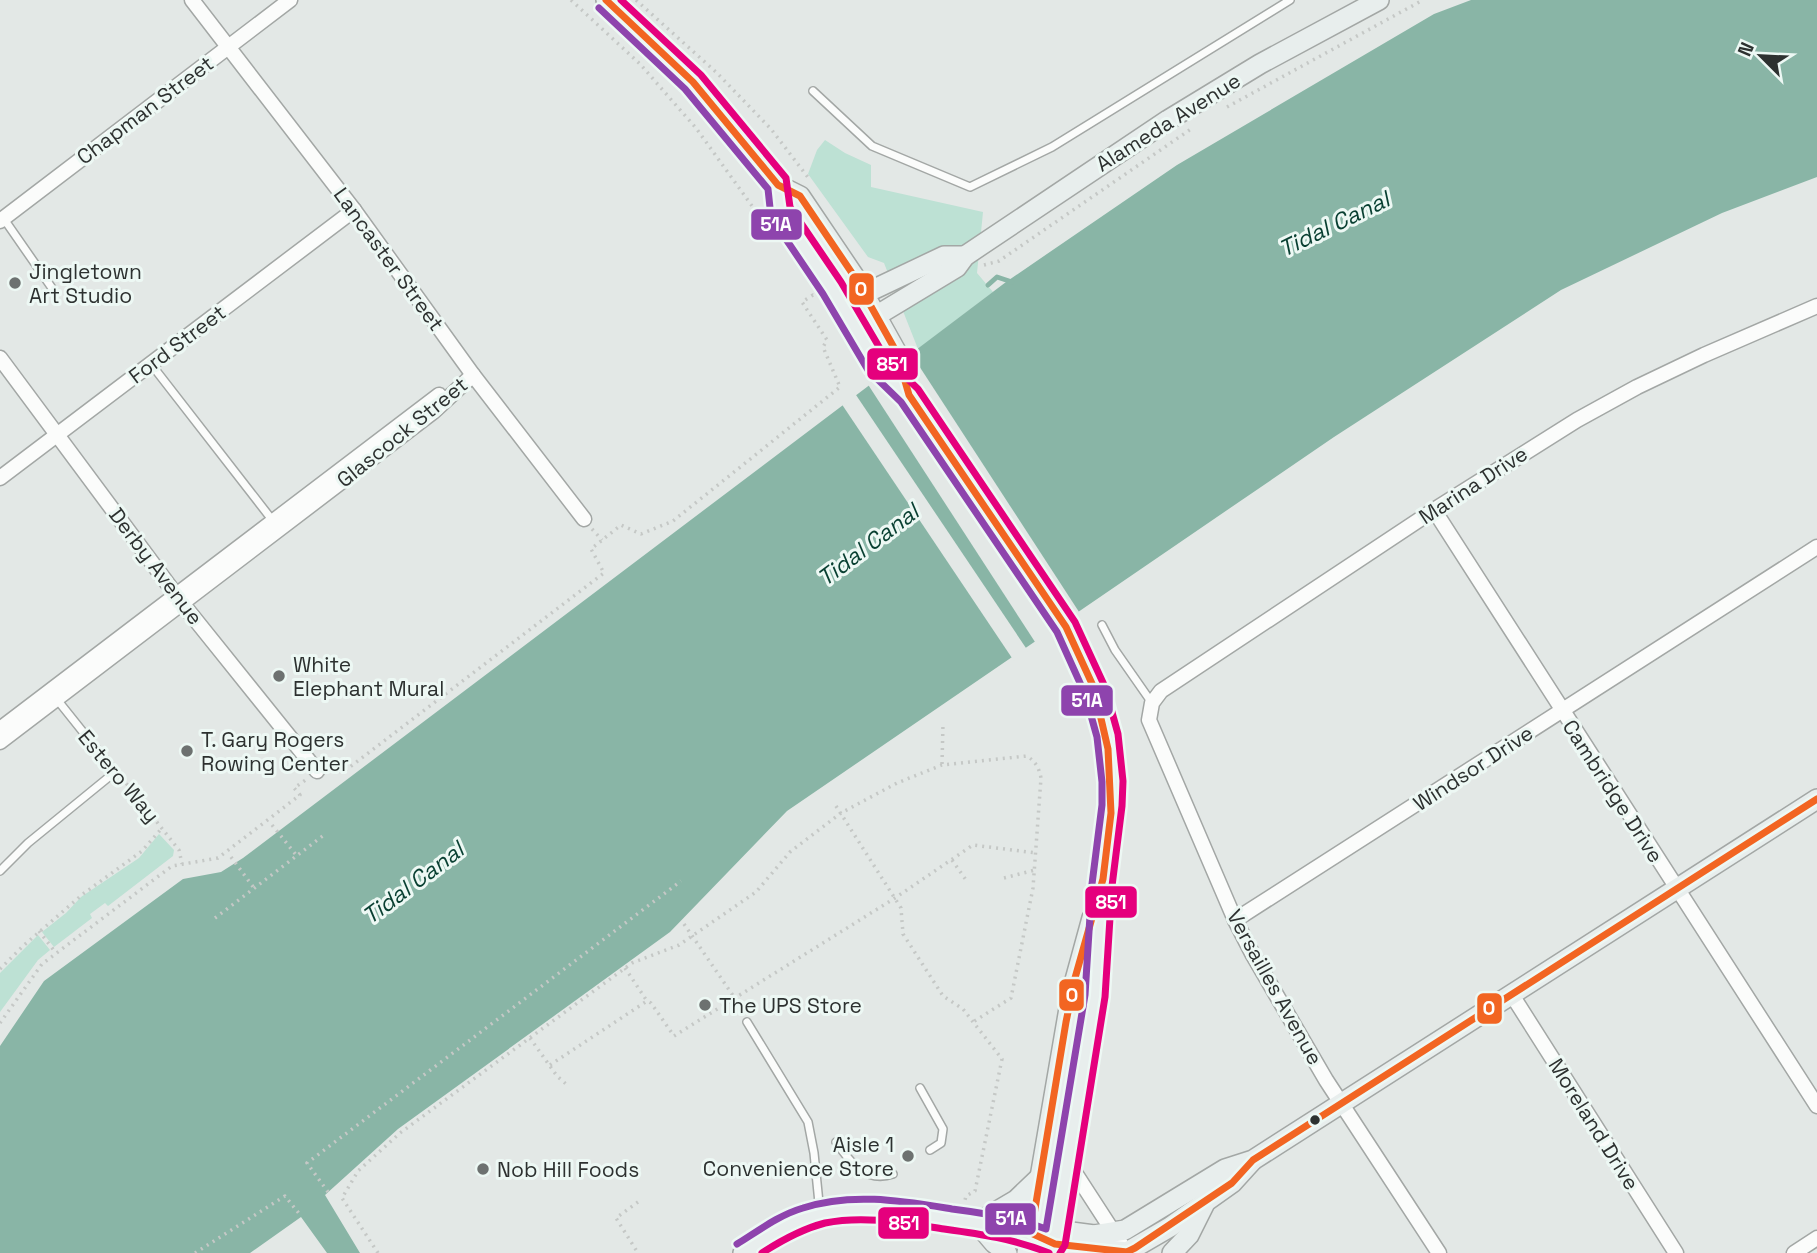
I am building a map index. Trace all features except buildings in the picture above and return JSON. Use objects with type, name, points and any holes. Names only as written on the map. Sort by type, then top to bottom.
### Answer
[{"type":"main road","points":[[606,0],[693,82],[778,185],[800,196],[864,294],[897,353],[909,395]]},
{"type":"main road","name":"Alameda Avenue","points":[[876,316],[957,267],[965,256],[1168,120],[1260,64],[1379,0]]},
{"type":"main road","points":[[778,185],[780,211],[832,288],[877,364],[909,395],[1066,627],[1083,656],[1102,715],[1112,763],[1111,816],[1102,880],[1095,995],[1055,1242]]},
{"type":"main road","name":"Alameda Avenue","points":[[848,316],[864,294],[944,256],[965,256]]},
{"type":"main road","points":[[848,316],[876,316]]},
{"type":"main road","points":[[1055,1242],[1115,1234],[1125,1230],[1224,1169],[1253,1160],[1817,799]]},
{"type":"main road","points":[[1027,1253],[1072,991],[1102,880]]},
{"type":"main road","points":[[743,1253],[770,1235],[806,1217],[838,1210],[881,1208],[1031,1233],[1055,1242],[1126,1253],[1205,1203],[1232,1183],[1253,1160]]},
{"type":"main road","points":[[976,1223],[1016,1200],[1040,1177]]},
{"type":"main road","points":[[1172,1253],[1189,1235],[1205,1203]]},
{"type":"main road","points":[[976,1223],[1007,1253]]},
{"type":"street","name":"Lancaster Street","points":[[192,0],[354,211],[584,520]]},
{"type":"street","name":"Chapman Street","points":[[2,220],[290,0]]},
{"type":"street","name":"Ford Street","points":[[0,478],[354,211]]},
{"type":"street","name":"Marina Drive","points":[[1153,702],[1161,691],[1566,426],[1637,387],[1817,306]]},
{"type":"street","name":"Derby Avenue","points":[[0,358],[179,599],[313,766]]},
{"type":"street","name":"Glascock Street","points":[[0,742],[53,695],[277,525],[433,412],[474,375]]},
{"type":"street","name":"Cambridge Drive","points":[[1434,510],[1817,1106]]},
{"type":"street","name":"Windsor Drive","points":[[1236,920],[1817,547]]},
{"type":"street","name":"Glascock Street","points":[[0,729],[53,695]]},
{"type":"street","name":"Versailles Avenue","points":[[1153,702],[1149,720],[1236,920],[1274,992],[1438,1253]]},
{"type":"street","name":"Moreland Drive","points":[[1512,995],[1676,1253]]},
{"type":"street","points":[[1068,1162],[1126,1253]]},
{"type":"street","points":[[1794,1253],[1817,1238]]},
{"type":"lane","points":[[813,91],[872,146],[970,187],[1052,147],[1290,0]]},
{"type":"lane","points":[[2,220],[54,291]]},
{"type":"lane","points":[[151,364],[277,525]]},
{"type":"lane","points":[[1102,625],[1115,650],[1153,702]]},
{"type":"lane","name":"Estero Way","points":[[53,695],[115,772]]},
{"type":"lane","points":[[0,870],[28,843],[115,772]]},
{"type":"lane","points":[[747,1022],[808,1122],[820,1214]]},
{"type":"lane","points":[[920,1088],[943,1129],[941,1143],[930,1150]]},
{"type":"lane","points":[[836,1142],[852,1165],[861,1172],[875,1176],[893,1174]]},
{"type":"path","points":[[571,0],[648,73],[696,128],[770,231]]},
{"type":"path","points":[[636,0],[718,73],[771,129],[817,191]]},
{"type":"path","points":[[1218,112],[1423,0]]},
{"type":"path","points":[[984,265],[999,261],[1195,127]]},
{"type":"path","points":[[0,1023],[42,964],[172,866],[218,858],[300,795],[294,788],[313,766],[330,761],[342,773],[604,573],[591,549],[621,525],[641,534],[673,521],[840,387],[823,347],[827,340],[802,302],[813,295]]},
{"type":"path","points":[[942,765],[943,724]]},
{"type":"path","points":[[378,1253],[342,1198],[358,1171],[400,1133],[632,963],[679,945],[756,892],[790,852],[841,813],[897,783],[942,765],[1027,757],[1034,761],[1041,778],[1035,870],[1011,998],[973,1022]]},
{"type":"path","name":"Estero Way","points":[[115,772],[125,780],[179,850],[182,864]]},
{"type":"path","points":[[836,806],[901,908],[903,934],[943,996],[963,1009],[1002,1059],[975,1191],[966,1196],[965,1200]]},
{"type":"path","points":[[272,825],[297,856]]},
{"type":"path","points":[[0,969],[83,894],[142,851],[162,828]]},
{"type":"path","points":[[215,918],[324,835]]},
{"type":"path","points":[[625,968],[674,1036],[895,898],[973,845],[1036,853]]},
{"type":"path","points":[[231,856],[254,888]]},
{"type":"path","points":[[952,860],[965,880]]},
{"type":"path","points":[[1004,878],[1035,870]]},
{"type":"path","points":[[328,1192],[307,1163],[681,881]]},
{"type":"path","points":[[684,923],[734,998]]},
{"type":"path","points":[[39,932],[56,953]]},
{"type":"path","points":[[550,1065],[647,1001]]},
{"type":"path","points":[[530,1038],[566,1084]]},
{"type":"path","points":[[195,1253],[285,1196],[301,1216]]},
{"type":"path","points":[[638,1202],[616,1218],[638,1253]]},
{"type":"shaded area","points":[[825,140],[871,165],[871,187],[983,212],[977,273],[993,292],[918,349],[884,263],[868,257],[808,174],[817,150]]},
{"type":"shaded area","points":[[159,834],[174,850],[173,856],[108,906],[105,903],[90,914],[92,918],[54,947],[42,932],[81,897],[139,858]]},
{"type":"shaded area","points":[[38,935],[50,950],[38,960],[0,1012],[0,973]]},
{"type":"water","name":"Tidal Canal","points":[[1471,0],[1817,0],[1817,177],[1722,213],[1561,290],[1334,437],[787,811],[670,932],[398,1129],[325,1195],[360,1253],[327,1253],[301,1217],[250,1253],[0,1253],[0,1046],[44,981],[183,879],[221,872],[243,858],[1006,282],[1177,165],[1434,14]]},
{"type":"pier","points":[[910,352],[1081,615],[1037,645],[867,383]]},
{"type":"pier","points":[[854,392],[1028,651],[1014,661],[841,403]]},
{"type":"waterway","points":[[988,285],[997,277],[1012,282]]},
{"type":"transit line","name":"O","points":[[606,0],[693,82],[778,185],[800,196],[854,276],[897,353],[909,395],[1066,627],[1094,688],[1108,749],[1111,813],[1103,879],[1075,978],[1066,1022],[1031,1233],[1055,1244],[1127,1252],[1135,1248],[1232,1183],[1253,1160],[1817,799]]},
{"type":"transit line","name":"851","points":[[621,0],[701,75],[786,178],[790,207],[841,282],[885,357],[918,389],[1075,622],[1105,687],[1118,734],[1123,781],[1122,806],[1112,886],[1105,997],[1065,1245],[1060,1253]]},
{"type":"transit line","name":"51A","points":[[599,8],[685,89],[768,189],[771,217],[823,294],[868,370],[901,402],[1057,632],[1085,694],[1097,737],[1102,805],[1092,884],[1085,995],[1046,1229],[976,1212],[896,1201],[858,1199],[821,1203],[794,1211],[737,1244]]},
{"type":"transit line","name":"851","points":[[762,1253],[808,1228],[855,1220],[899,1222],[984,1235],[1049,1253]]},
{"type":"place","name":"Jingletown Art Studio","points":[[15,283]]},
{"type":"place","name":"White Elephant Mural","points":[[279,676]]},
{"type":"place","name":"T. Gary Rogers Rowing Center","points":[[187,751]]},
{"type":"place","name":"The UPS Store","points":[[705,1005]]},
{"type":"place","name":"Aisle 1 Convenience Store","points":[[908,1156]]},
{"type":"place","name":"Nob Hill Foods","points":[[483,1169]]}]
